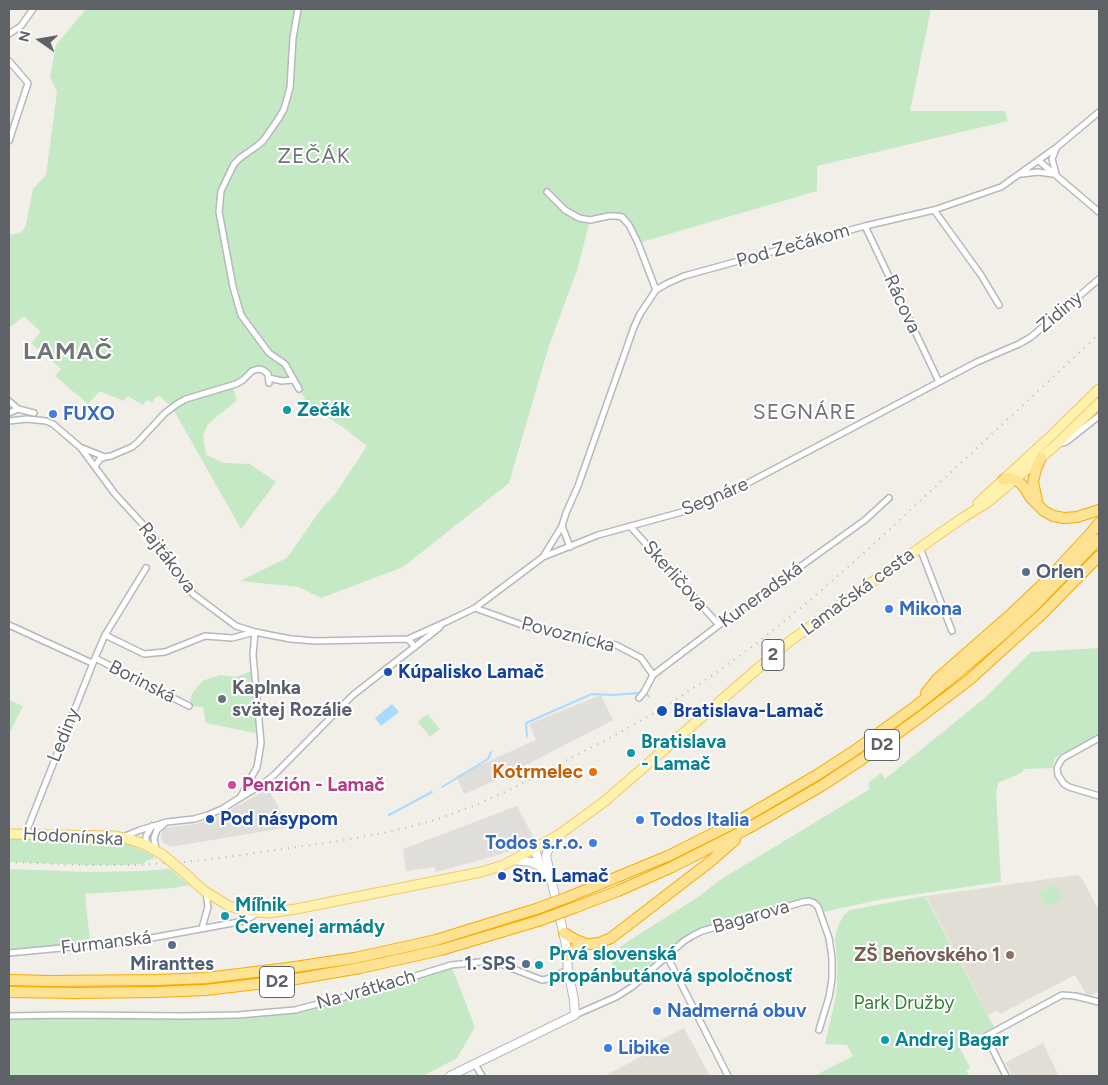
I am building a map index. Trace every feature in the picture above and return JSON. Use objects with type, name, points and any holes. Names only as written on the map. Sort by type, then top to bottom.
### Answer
[{"type":"highway","points":[[1039,506],[1033,482],[1041,458]]},
{"type":"highway","points":[[1003,480],[1009,478],[1015,480],[1024,487],[1030,497],[1044,511],[1053,516],[1064,518],[1077,517],[1099,510]]},
{"type":"highway","points":[[916,706],[937,679],[1016,610],[1099,523]]},
{"type":"highway","name":"D2","points":[[9,980],[158,980],[206,978],[355,958],[436,940],[536,909],[571,896],[668,856],[740,820],[854,751],[960,672],[1033,607],[1099,539]]},
{"type":"highway","name":"D2","points":[[9,992],[76,993],[206,990],[290,980],[360,968],[441,950],[538,921],[618,891],[672,867],[747,829],[823,785],[892,738],[969,680],[1042,614],[1099,556]]},
{"type":"highway","points":[[567,956],[574,949],[586,944],[599,943],[611,938],[711,861],[747,829]]},
{"type":"highway","points":[[564,933],[586,944]]},
{"type":"main road","name":"Lamačská cesta","points":[[964,517],[1099,389]]},
{"type":"main road","name":"Lamačská cesta","points":[[160,852],[206,892],[229,906],[258,912],[278,912],[296,909],[481,872],[513,860],[567,830],[605,802],[786,644],[964,517],[988,502],[1062,443],[1099,403]]},
{"type":"main road","name":"Hodonínska","points":[[9,834],[120,837],[146,845],[160,852]]},
{"type":"street","points":[[9,34],[21,26],[33,9]]},
{"type":"street","points":[[298,9],[293,38],[290,88],[284,109],[263,140],[234,164],[221,191],[219,218],[233,287],[241,315],[269,353],[284,364],[299,389]]},
{"type":"street","points":[[9,61],[28,83],[9,141]]},
{"type":"street","name":"Pod Zečákom","points":[[543,558],[562,526],[578,486],[634,327],[656,290],[684,276],[865,226],[934,210],[1001,188],[1039,161],[1099,112]]},
{"type":"street","points":[[1056,175],[1052,159],[1057,147]]},
{"type":"street","points":[[1039,161],[1099,212]]},
{"type":"street","points":[[1019,175],[1038,172],[1056,175]]},
{"type":"street","points":[[547,192],[566,210],[579,218],[590,220],[616,216],[622,217],[629,225],[638,243],[656,290]]},
{"type":"street","points":[[934,210],[981,275],[998,305]]},
{"type":"street","name":"Rácova","points":[[865,226],[939,382]]},
{"type":"street","name":"Zidiny","points":[[1019,344],[1031,337],[1099,279]]},
{"type":"street","name":"Segnáre","points":[[408,639],[475,608],[543,558],[598,535],[682,512],[731,492],[977,362],[1019,344]]},
{"type":"street","points":[[95,466],[100,459],[132,447],[165,413],[177,404],[186,399],[236,384],[255,369],[263,370],[268,374],[269,380],[293,380]]},
{"type":"street","points":[[9,401],[18,409],[34,413]]},
{"type":"street","points":[[9,413],[18,409]]},
{"type":"street","name":"Lamačská cesta","points":[[1062,443],[1099,416]]},
{"type":"street","name":"Rajtákova","points":[[9,421],[20,419],[46,421],[53,424],[81,448],[115,494],[149,530],[180,578],[193,594],[236,626],[291,639],[315,641],[408,639]]},
{"type":"street","points":[[81,448],[105,457]]},
{"type":"street","name":"Kuneradská","points":[[639,698],[653,675],[865,520],[889,498]]},
{"type":"street","points":[[562,526],[570,547]]},
{"type":"street","name":"Skerličova","points":[[630,526],[719,625]]},
{"type":"street","points":[[920,548],[952,631]]},
{"type":"street","name":"Lediny","points":[[25,834],[105,635],[146,568]]},
{"type":"street","name":"Povoznícka","points":[[475,608],[525,626],[616,645],[641,658],[653,675]]},
{"type":"street","points":[[120,837],[164,823],[208,815],[239,800],[274,775],[353,696],[446,622]]},
{"type":"street","name":"Borinská","points":[[9,625],[94,661],[189,706]]},
{"type":"street","points":[[105,635],[144,654],[165,652],[205,636],[232,638],[255,632],[253,655],[261,743],[257,767],[239,800]]},
{"type":"street","points":[[408,639],[415,647]]},
{"type":"street","points":[[1099,738],[1063,758],[1057,768],[1060,780],[1066,786],[1099,796]]},
{"type":"street","points":[[146,845],[154,838],[157,830],[164,823]]},
{"type":"street","points":[[146,845],[146,836],[152,826]]},
{"type":"street","points":[[154,838],[160,852]]},
{"type":"street","points":[[552,838],[546,856],[564,933],[575,1015]]},
{"type":"street","points":[[537,847],[546,856]]},
{"type":"street","points":[[537,847],[536,853],[540,866],[552,883]]},
{"type":"street","points":[[513,860],[531,862],[540,866]]},
{"type":"street","points":[[202,928],[208,907],[206,892]]},
{"type":"street","name":"Bagarova","points":[[667,956],[684,941],[702,931],[803,902],[809,901],[814,903],[818,907],[829,938],[832,958],[832,979],[829,997],[819,1030]]},
{"type":"street","name":"Lamačská cesta","points":[[202,928],[244,920],[258,912]]},
{"type":"street","name":"Furmanská","points":[[9,953],[135,941],[202,928]]},
{"type":"street","points":[[450,1076],[616,997],[632,987],[667,956],[728,1076]]},
{"type":"street","name":"Na vrátkach","points":[[9,1016],[238,1015],[295,1010],[368,991],[451,965],[490,961],[542,980],[568,970]]},
{"type":"street","points":[[1006,1076],[986,1036],[1062,995],[1099,1002]]},
{"type":"street","points":[[475,1064],[482,1076]]},
{"type":"shaded area","points":[[601,695],[613,720],[497,780],[464,794],[456,776],[536,740],[529,724]]},
{"type":"shaded area","points":[[268,789],[290,827],[170,847],[161,839],[162,830],[165,828],[195,824],[213,819]]},
{"type":"shaded area","points":[[517,806],[534,838],[520,848],[436,872],[434,867],[406,871],[403,849]]},
{"type":"shaded area","name":"ZŠ Beňovského 1","points":[[1077,875],[1081,877],[1099,910],[1099,991],[1087,996],[1075,975],[1000,1014],[998,1010],[988,1015],[926,896]]},
{"type":"shaded area","points":[[684,1028],[710,1076],[604,1076],[660,1047],[657,1042]]},
{"type":"shaded area","points":[[1043,1043],[1059,1076],[1012,1076],[1005,1063]]},
{"type":"green space","points":[[86,9],[931,9],[910,111],[1005,111],[1008,121],[817,166],[817,191],[638,243],[622,217],[590,220],[578,267],[548,349],[509,483],[403,567],[321,598],[299,587],[240,581],[287,558],[319,512],[336,493],[367,446],[308,404],[293,380],[269,378],[261,369],[232,385],[237,400],[208,424],[203,435],[206,455],[224,463],[250,464],[276,482],[241,529],[172,407],[158,395],[152,402],[147,400],[143,405],[128,396],[124,401],[100,391],[88,404],[55,376],[61,369],[31,343],[41,332],[24,316],[9,328],[9,235],[21,233],[26,225],[33,189],[46,175],[57,92],[50,76],[56,45]]},
{"type":"green space","points":[[1099,648],[1099,734],[1055,758],[1052,768],[1023,769],[1023,772],[998,783],[996,794],[1001,882],[883,899],[823,912],[817,901],[804,898],[697,930],[677,942],[637,978],[614,971],[610,953],[701,895],[720,880],[870,789],[868,783],[881,773],[885,779],[986,697],[1031,652]]},
{"type":"green space","points":[[254,670],[260,734],[206,723],[203,707],[189,706],[192,694],[202,681],[220,675],[236,677]]},
{"type":"green space","points":[[9,700],[23,706],[11,730],[9,729]]},
{"type":"green space","points":[[427,714],[440,729],[430,737],[418,722]]},
{"type":"green space","points":[[9,834],[129,839],[136,848],[155,857],[142,864],[127,865],[9,862]]},
{"type":"green space","points":[[9,869],[89,872],[170,869],[189,885],[174,888],[85,894],[90,942],[9,950]]},
{"type":"green space","points":[[1054,885],[1062,899],[1047,907],[1039,893]]},
{"type":"green space","name":"Park Družby","points":[[925,896],[994,1027],[959,1046],[970,1068],[966,1070],[969,1076],[814,1076],[853,1056],[847,1045],[825,1044],[836,996],[837,959],[835,939],[843,916],[850,910]]},
{"type":"green space","points":[[451,965],[475,1027],[457,1058],[423,1076],[9,1076],[9,1016],[184,1016],[295,1010]]},
{"type":"water","points":[[392,704],[399,712],[381,726],[375,718]]},
{"type":"waterway","points":[[527,736],[526,723],[592,694],[639,693]]},
{"type":"waterway","points":[[442,787],[488,759],[491,752]]},
{"type":"waterway","points":[[389,815],[432,792]]},
{"type":"railway","points":[[9,862],[86,865],[135,865],[183,862],[339,841],[389,832],[435,820],[476,805],[513,788],[661,709],[757,643],[808,602],[873,545],[1099,334]]},
{"type":"place","name":"Zečák","points":[[287,410]]},
{"type":"place","name":"FUXO","points":[[53,414]]},
{"type":"place","name":"Orlen","points":[[1026,572]]},
{"type":"place","name":"Mikona","points":[[889,609]]},
{"type":"place","name":"Kúpalisko Lamač","points":[[388,672]]},
{"type":"place","name":"Kaplnka svätej Rozálie","points":[[222,699]]},
{"type":"place","name":"Bratislava-Lamač","points":[[662,711]]},
{"type":"place","name":"Bratislava - Lamač","points":[[631,753]]},
{"type":"place","name":"Kotrmelec","points":[[593,772]]},
{"type":"place","name":"Penzión - Lamač","points":[[232,785]]},
{"type":"place","name":"Pod násypom","points":[[210,819]]},
{"type":"place","name":"Todos Italia","points":[[640,820]]},
{"type":"place","name":"Todos s.r.o.","points":[[593,843]]},
{"type":"place","name":"Stn. Lamač","points":[[502,876]]},
{"type":"place","name":"Míľnik Červenej armády","points":[[225,916]]},
{"type":"place","name":"Miranttes","points":[[172,945]]},
{"type":"place","name":"ZŠ Beňovského 1","points":[[1010,955]]},
{"type":"place","name":"1. SPS","points":[[526,964]]},
{"type":"place","name":"Prvá slovenská propánbutánová spoločnosť","points":[[539,965]]},
{"type":"place","name":"Nadmerná obuv","points":[[657,1011]]},
{"type":"place","name":"Andrej Bagar","points":[[885,1040]]},
{"type":"place","name":"Libike","points":[[608,1048]]},
{"type":"district","name":"ZEČÁK","points":[[314,157]]},
{"type":"district","name":"LAMAČ","points":[[68,352]]},
{"type":"district","name":"SEGNÁRE","points":[[805,413]]}]
